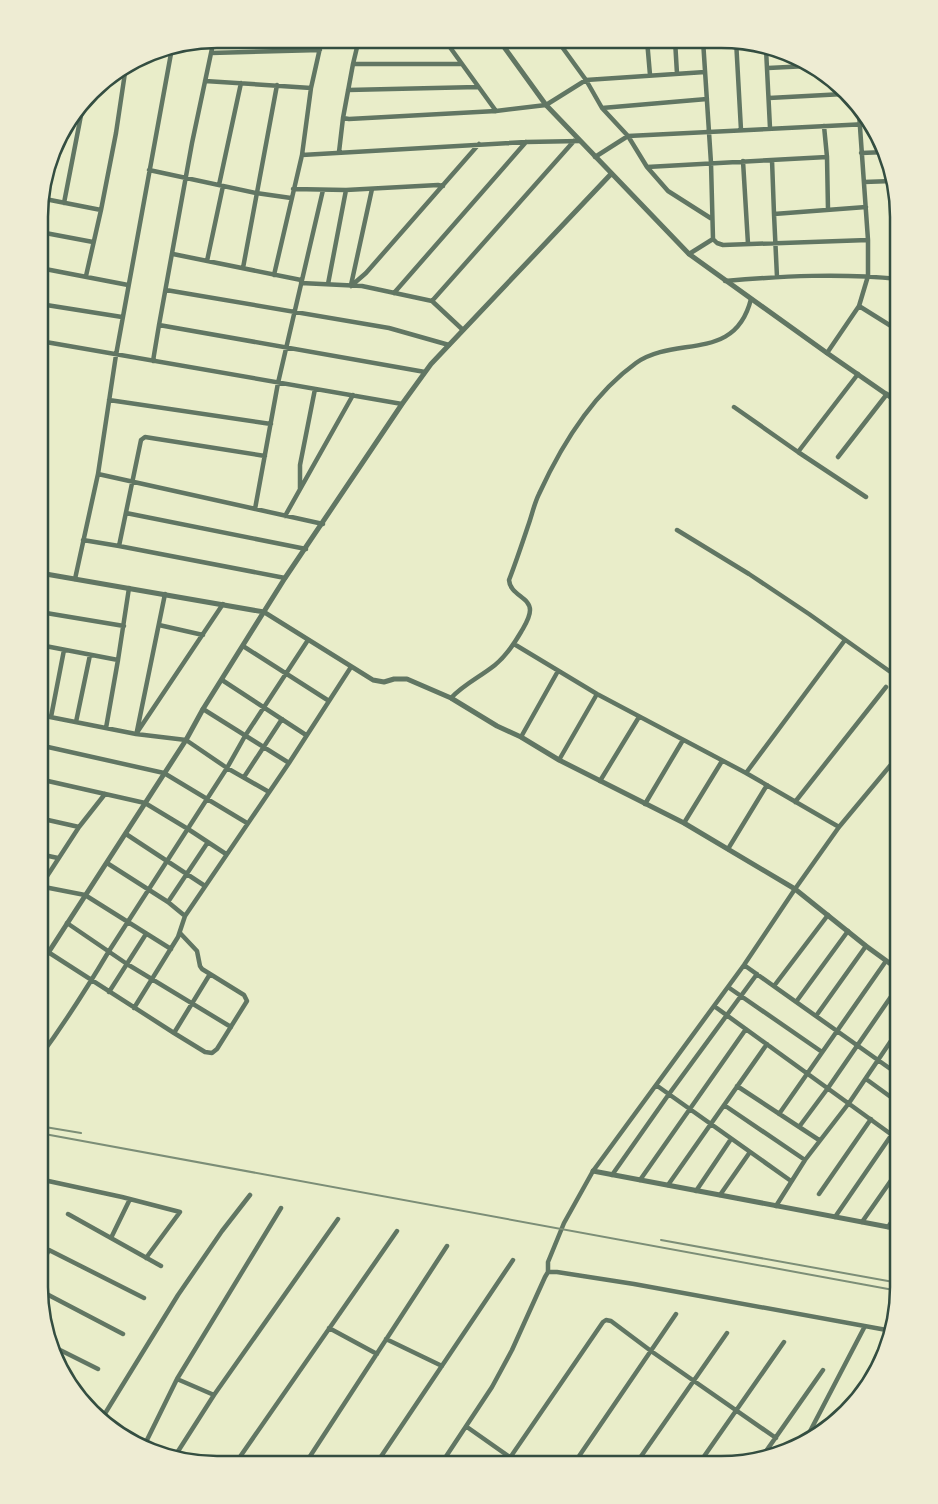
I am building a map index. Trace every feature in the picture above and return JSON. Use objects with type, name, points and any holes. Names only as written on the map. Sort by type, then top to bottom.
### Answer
[{"type":"street","points":[[153,361],[186,178],[212,48]]},
{"type":"street","points":[[339,152],[343,118],[357,48]]},
{"type":"street","points":[[450,48],[496,111]]},
{"type":"street","points":[[505,48],[546,105],[577,141],[595,157],[689,254],[890,396]]},
{"type":"street","points":[[562,48],[586,80],[602,108],[628,136],[647,166],[668,191],[712,219]]},
{"type":"street","points":[[648,48],[650,75]]},
{"type":"street","points":[[675,48],[676,74]]},
{"type":"street","points":[[704,48],[711,163],[713,239],[723,245],[868,240]]},
{"type":"street","points":[[736,49],[741,130]]},
{"type":"street","points":[[211,53],[320,50],[311,88],[302,155],[274,275]]},
{"type":"street","points":[[75,579],[98,474],[122,317],[171,53]]},
{"type":"street","points":[[766,53],[770,128]]},
{"type":"street","points":[[353,64],[461,64]]},
{"type":"street","points":[[768,68],[799,66]]},
{"type":"street","points":[[343,118],[496,111],[546,105],[586,80],[705,72]]},
{"type":"street","points":[[86,276],[116,133],[125,74]]},
{"type":"street","points":[[205,80],[311,88]]},
{"type":"street","points":[[207,261],[241,83]]},
{"type":"street","points":[[243,268],[277,85]]},
{"type":"street","points":[[348,90],[478,87]]},
{"type":"street","points":[[769,98],[838,94]]},
{"type":"street","points":[[602,108],[706,99]]},
{"type":"street","points":[[827,353],[859,306],[868,276],[868,240],[859,118]]},
{"type":"street","points":[[64,203],[78,119]]},
{"type":"street","points":[[595,157],[628,136],[863,124]]},
{"type":"street","points":[[824,126],[827,157],[828,210]]},
{"type":"street","points":[[302,155],[479,144],[577,141]]},
{"type":"street","points":[[432,301],[577,141]]},
{"type":"street","points":[[394,293],[526,142]]},
{"type":"street","points":[[351,286],[366,273],[479,144]]},
{"type":"street","points":[[861,153],[878,152]]},
{"type":"street","points":[[647,166],[827,157]]},
{"type":"street","points":[[772,160],[777,276]]},
{"type":"street","points":[[743,161],[748,244]]},
{"type":"street","points":[[149,170],[256,193],[291,198]]},
{"type":"street","points":[[180,933],[197,950],[202,969],[246,998],[246,1004],[232,1027],[217,1049],[212,1053],[205,1052],[174,1033],[48,952],[186,740],[203,709],[285,578],[425,372],[611,174]]},
{"type":"street","points":[[864,182],[887,181]]},
{"type":"street","points":[[294,189],[346,190],[443,186]]},
{"type":"street","points":[[351,286],[372,189]]},
{"type":"street","points":[[255,509],[278,383],[322,190]]},
{"type":"street","points":[[328,284],[346,190]]},
{"type":"street","points":[[49,200],[101,210]]},
{"type":"street","points":[[774,214],[866,207]]},
{"type":"street","points":[[48,234],[93,242]]},
{"type":"street","points":[[689,254],[713,239]]},
{"type":"street","points":[[173,254],[301,281],[362,286],[432,301],[463,330]]},
{"type":"street","points":[[48,269],[128,285]]},
{"type":"street","points":[[725,280],[777,276],[868,276],[890,278]]},
{"type":"street","points":[[166,290],[390,328],[449,345]]},
{"type":"street","points":[[451,698],[461,688],[502,659],[514,644],[528,620],[530,608],[528,603],[512,590],[509,580],[538,495],[572,432],[601,396],[636,363],[653,354],[716,341],[732,332],[742,321],[748,313],[751,299]]},
{"type":"street","points":[[48,305],[122,317]]},
{"type":"street","points":[[859,306],[890,325]]},
{"type":"street","points":[[159,325],[425,372]]},
{"type":"street","points":[[48,342],[402,404]]},
{"type":"street","points":[[798,452],[858,374]]},
{"type":"street","points":[[300,490],[300,465],[315,389]]},
{"type":"street","points":[[838,457],[887,394]]},
{"type":"street","points":[[285,516],[353,396]]},
{"type":"street","points":[[109,400],[271,424]]},
{"type":"street","points":[[734,406],[798,452],[866,497]]},
{"type":"street","points":[[120,546],[141,440],[145,437],[265,456]]},
{"type":"street","points":[[98,474],[323,524]]},
{"type":"street","points":[[126,513],[306,549]]},
{"type":"street","points":[[677,530],[749,574],[890,672]]},
{"type":"street","points":[[83,540],[285,578]]},
{"type":"street","points":[[48,574],[264,612],[373,680],[384,682],[407,679],[451,698],[559,760],[684,824],[795,889],[890,964]]},
{"type":"street","points":[[106,728],[129,588]]},
{"type":"street","points":[[136,734],[165,594]]},
{"type":"street","points":[[136,734],[224,604]]},
{"type":"street","points":[[48,613],[124,626]]},
{"type":"street","points":[[158,625],[203,635]]},
{"type":"street","points":[[48,1046],[168,862],[245,736],[308,640]]},
{"type":"street","points":[[746,773],[845,640]]},
{"type":"street","points":[[514,644],[597,694],[746,773],[839,827]]},
{"type":"street","points":[[243,646],[329,701]]},
{"type":"street","points":[[48,647],[118,660]]},
{"type":"street","points":[[51,717],[64,650]]},
{"type":"street","points":[[76,722],[90,655]]},
{"type":"street","points":[[134,1008],[180,933],[184,916],[289,763],[351,667]]},
{"type":"street","points":[[521,738],[558,671]]},
{"type":"street","points":[[222,680],[306,735]]},
{"type":"street","points":[[795,802],[886,687]]},
{"type":"street","points":[[559,760],[597,694]]},
{"type":"street","points":[[203,709],[289,763]]},
{"type":"street","points":[[48,716],[136,734],[186,740],[227,768],[269,792]]},
{"type":"street","points":[[600,781],[639,717]]},
{"type":"street","points":[[244,777],[282,719]]},
{"type":"street","points":[[645,804],[682,740]]},
{"type":"street","points":[[48,747],[164,773],[247,823]]},
{"type":"street","points":[[684,824],[722,761]]},
{"type":"street","points":[[446,1457],[492,1387],[512,1350],[548,1272],[548,1262],[564,1223],[593,1171],[744,965],[839,827],[890,766]]},
{"type":"street","points":[[48,781],[145,803],[226,854]]},
{"type":"street","points":[[728,849],[767,785]]},
{"type":"street","points":[[48,874],[79,827],[105,794]]},
{"type":"street","points":[[48,820],[79,827]]},
{"type":"street","points":[[126,834],[205,886]]},
{"type":"street","points":[[168,902],[208,842]]},
{"type":"street","points":[[48,856],[58,858]]},
{"type":"street","points":[[107,864],[168,902],[184,916]]},
{"type":"street","points":[[48,888],[85,895],[171,949]]},
{"type":"street","points":[[774,986],[828,915]]},
{"type":"street","points":[[67,923],[127,964],[232,1027]]},
{"type":"street","points":[[796,1002],[848,931]]},
{"type":"street","points":[[109,992],[146,934]]},
{"type":"street","points":[[816,1016],[866,946]]},
{"type":"street","points":[[779,1114],[886,961]]},
{"type":"street","points":[[744,965],[890,1069]]},
{"type":"street","points":[[174,1033],[210,974]]},
{"type":"street","points":[[612,1175],[757,974]]},
{"type":"street","points":[[728,987],[822,1052]]},
{"type":"street","points":[[799,1127],[890,998]]},
{"type":"street","points":[[714,1006],[890,1133]]},
{"type":"street","points":[[640,1180],[746,1029]]},
{"type":"street","points":[[776,1206],[791,1180],[819,1140],[849,1103],[890,1042]]},
{"type":"street","points":[[668,1185],[767,1044]]},
{"type":"street","points":[[866,1079],[890,1096]]},
{"type":"street","points":[[656,1085],[791,1180]]},
{"type":"street","points":[[737,1086],[819,1140]]},
{"type":"street","points":[[724,1105],[805,1160]]},
{"type":"street","points":[[819,1194],[871,1120]]},
{"type":"street","points":[[835,1217],[890,1135]]},
{"type":"street","points":[[696,1191],[731,1139]]},
{"type":"street","points":[[720,1195],[750,1152]]},
{"type":"street","points":[[593,1171],[888,1227],[890,1224]]},
{"type":"street","points":[[48,1181],[180,1212],[146,1258]]},
{"type":"street","points":[[862,1222],[890,1182]]},
{"type":"street","points":[[105,1414],[178,1295],[222,1230],[250,1195]]},
{"type":"street","points":[[111,1238],[130,1199]]},
{"type":"street","points":[[146,1441],[177,1379],[280,1208]]},
{"type":"street","points":[[68,1214],[161,1266]]},
{"type":"street","points":[[178,1452],[214,1395],[338,1219]]},
{"type":"street","points":[[240,1457],[397,1231]]},
{"type":"street","points":[[310,1457],[447,1246]]},
{"type":"street","points":[[48,1252],[49,1250],[144,1298]]},
{"type":"street","points":[[381,1457],[513,1260]]},
{"type":"street","points":[[548,1272],[634,1284],[885,1330]]},
{"type":"street","points":[[48,1295],[123,1334]]},
{"type":"street","points":[[578,1457],[676,1314]]},
{"type":"street","points":[[467,1427],[510,1457],[606,1320],[611,1321],[735,1411],[776,1438]]},
{"type":"street","points":[[810,1432],[865,1326]]},
{"type":"street","points":[[330,1328],[377,1354]]},
{"type":"street","points":[[641,1457],[727,1333]]},
{"type":"street","points":[[386,1339],[442,1366]]},
{"type":"street","points":[[703,1457],[784,1342]]},
{"type":"street","points":[[59,1350],[98,1369]]},
{"type":"street","points":[[767,1450],[823,1370]]},
{"type":"street","points":[[177,1379],[214,1395]]},
{"type":"railway","points":[[48,1128],[81,1133]]},
{"type":"railway","points":[[48,1135],[890,1289]]},
{"type":"railway","points":[[661,1240],[890,1281]]}]
